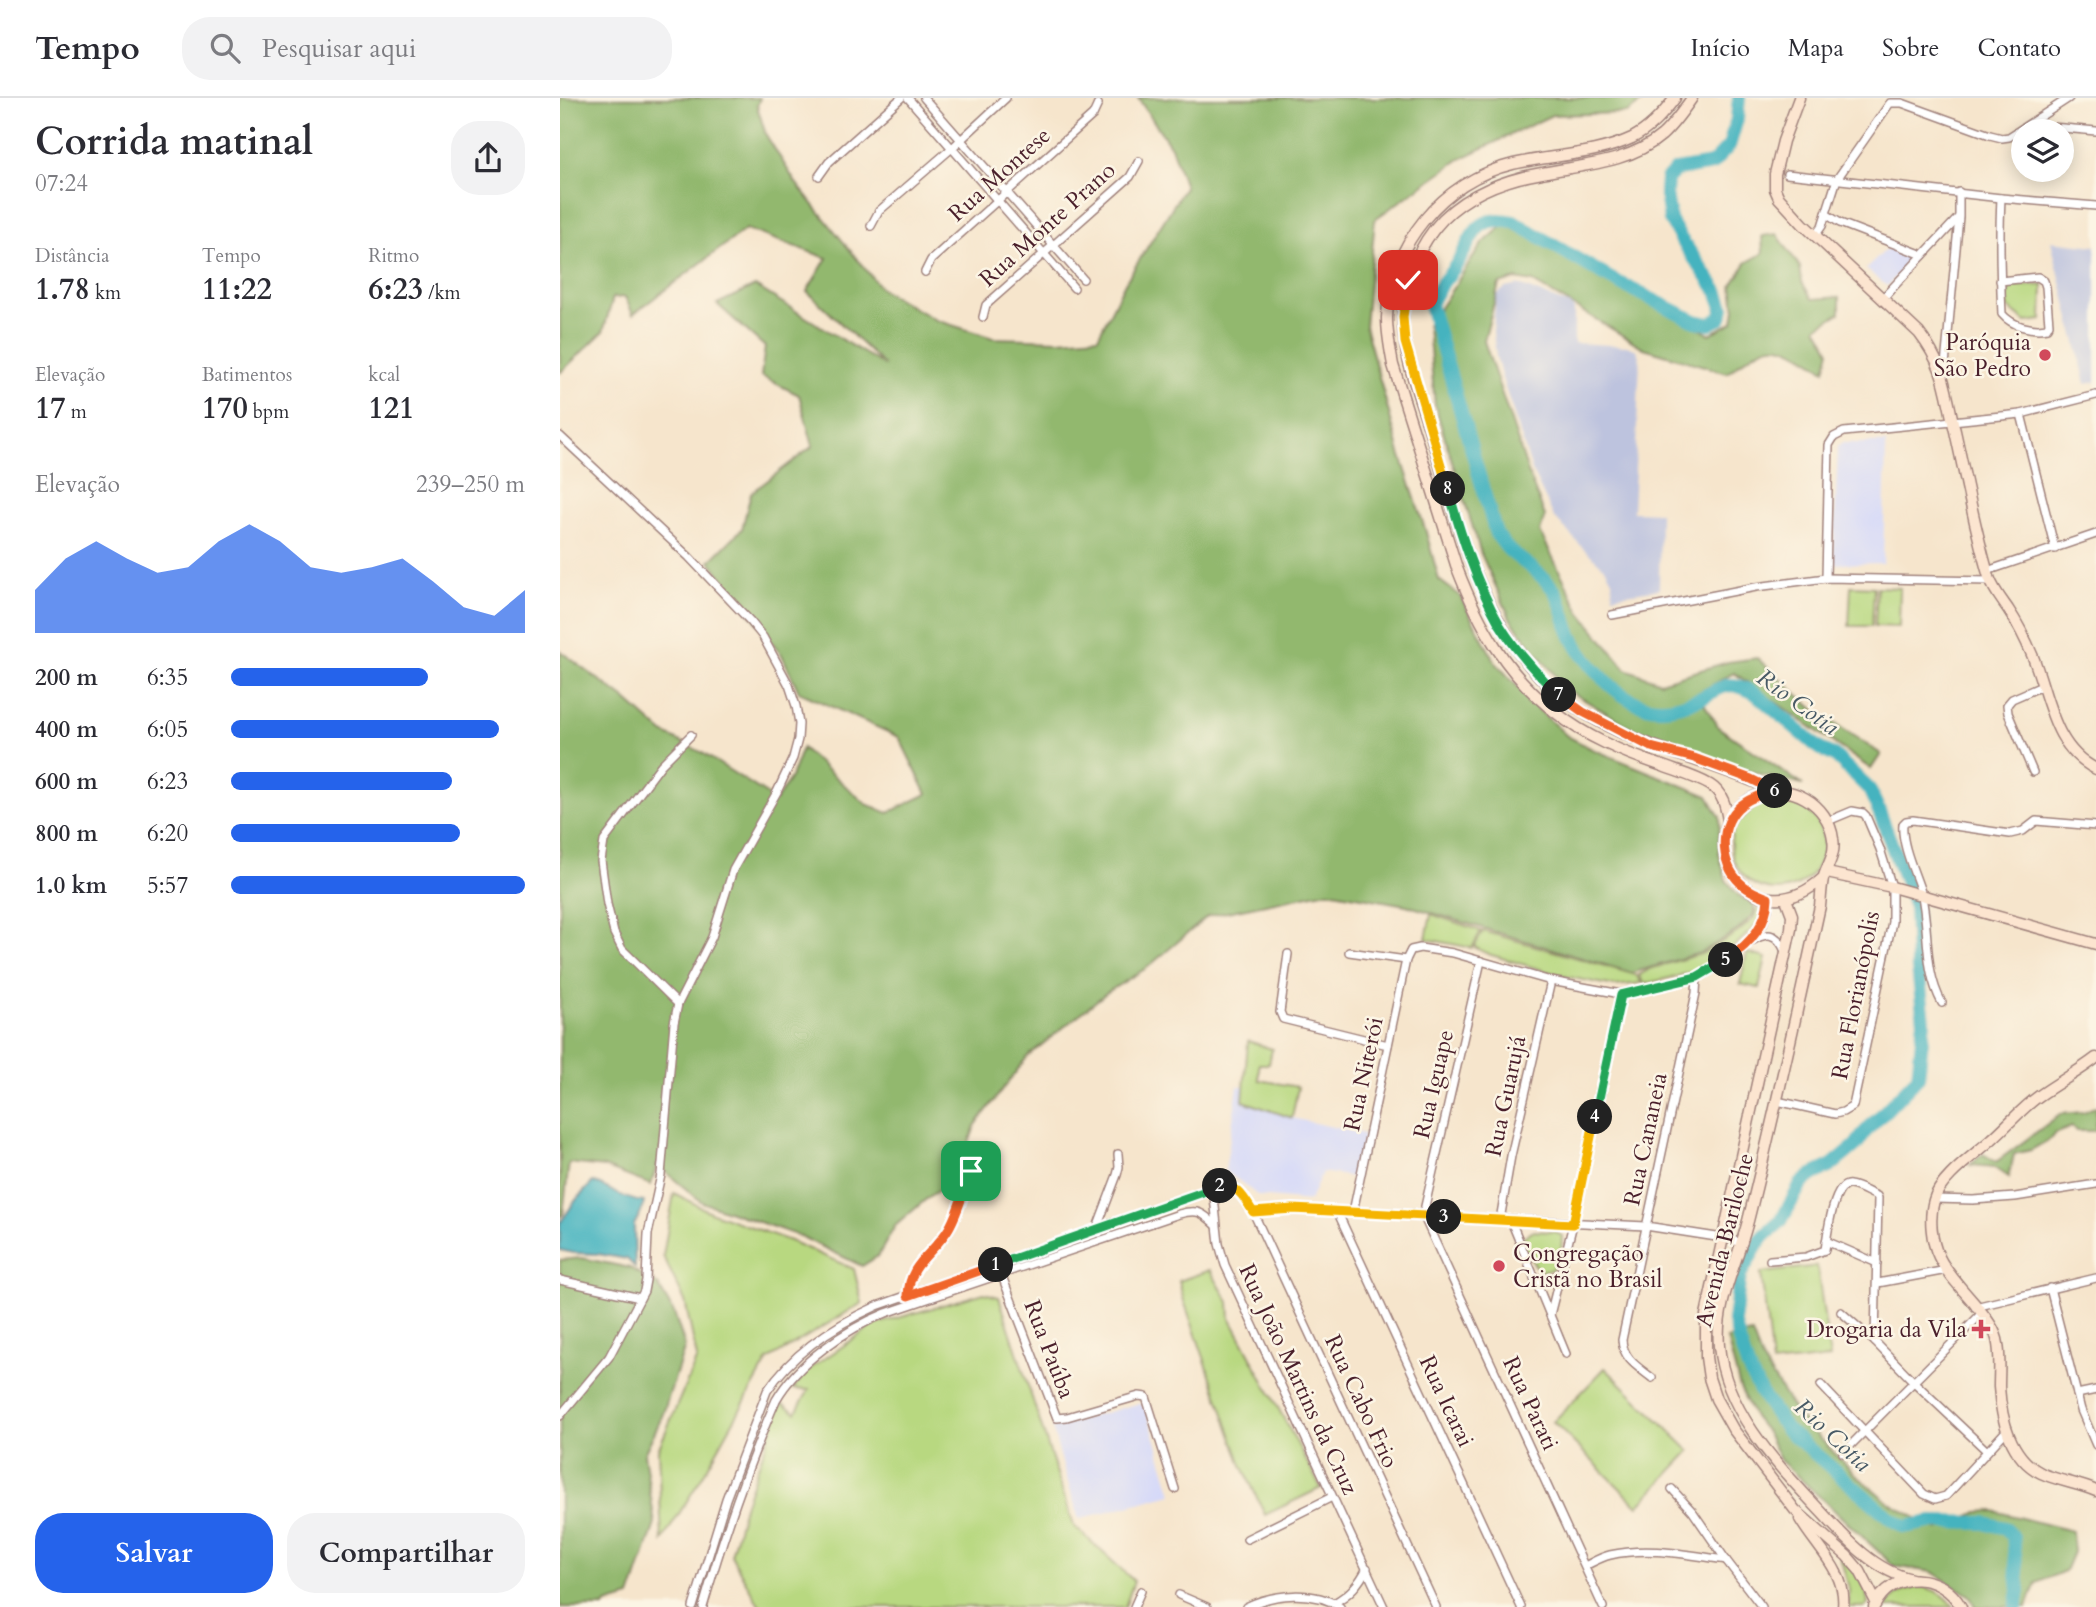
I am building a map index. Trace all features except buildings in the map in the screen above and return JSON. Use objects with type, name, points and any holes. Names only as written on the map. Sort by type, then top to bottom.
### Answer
[{"type":"main road","points":[[1675,98],[1664,113],[1633,137],[1607,147],[1511,164],[1471,180],[1435,207],[1415,231],[1395,272],[1387,316],[1388,340],[1393,365],[1457,568],[1484,631],[1503,658],[1538,697],[1586,734],[1626,753],[1711,786],[1723,798],[1727,807],[1724,849],[1727,863],[1734,876],[1749,890],[1768,898],[1786,899],[1802,894],[1825,875],[1833,856],[1833,838],[1828,821],[1812,802],[1801,795],[1776,791],[1761,793],[1737,809],[1728,821]]},
{"type":"main road","points":[[1692,98],[1661,135],[1641,149],[1617,158],[1508,181],[1462,204],[1443,220],[1418,256],[1408,280],[1403,317],[1405,342],[1471,560],[1500,625],[1516,648],[1559,695],[1602,722],[1651,747],[1694,758],[1776,791]]},
{"type":"main road","points":[[1799,98],[1783,141],[1775,174],[1775,189],[1785,206],[1883,298],[1932,349],[1944,376],[1989,576],[2034,659],[2065,743],[2072,753],[2096,769]]},
{"type":"main road","points":[[1825,875],[1892,887],[2096,944]]},
{"type":"main road","name":"Avenida Bariloche","points":[[1825,875],[1777,1101],[1743,1243],[1726,1292],[1720,1326],[1722,1364],[1740,1411],[1777,1464],[1824,1515],[1879,1565],[1898,1576],[1924,1579],[1945,1588],[1961,1607]]},
{"type":"main road","name":"Avenida Bariloche","points":[[1786,899],[1792,922],[1706,1315],[1706,1357],[1716,1399],[1733,1429],[1795,1510],[1847,1556],[1866,1581],[1874,1605]]},
{"type":"main road","points":[[2096,1058],[2036,1098],[1962,1165],[1934,1199],[1932,1218],[1934,1244],[1938,1255],[1996,1335],[1999,1389],[2007,1430],[2016,1452],[2027,1464],[2040,1472],[2096,1491]]},
{"type":"main road","points":[[1795,1510],[1840,1581],[1844,1595],[1843,1607]]},
{"type":"main road","points":[[1874,1605],[1885,1592],[1898,1583],[1912,1579]]},
{"type":"street","points":[[819,176],[829,162],[901,98]]},
{"type":"street","points":[[908,98],[1074,288]]},
{"type":"street","points":[[924,98],[1083,279]]},
{"type":"street","points":[[871,226],[879,211],[1006,98]]},
{"type":"street","points":[[2039,119],[2069,98]]},
{"type":"street","points":[[1815,236],[1822,226],[1837,179],[1890,103],[1902,103],[1997,138],[2011,136]]},
{"type":"street","name":"Rua Montese","points":[[925,272],[931,260],[1093,115],[1098,104]]},
{"type":"street","points":[[2074,129],[2096,131]]},
{"type":"street","name":"Rua Monte Prano","points":[[983,317],[986,306],[1130,177],[1139,161]]},
{"type":"street","points":[[1787,174],[2096,206]]},
{"type":"street","points":[[1944,376],[1959,192]]},
{"type":"street","points":[[2000,281],[2038,277],[2044,281],[2049,324],[2047,328],[2017,325],[2002,314],[2000,281],[2001,198]]},
{"type":"street","points":[[1826,214],[1840,223],[1923,255]]},
{"type":"street","points":[[1883,298],[1959,217]]},
{"type":"street","points":[[1826,578],[1829,445],[1834,437],[1844,432],[2021,414],[2096,396]]},
{"type":"street","points":[[2021,414],[2055,549]]},
{"type":"street","points":[[560,436],[688,557],[764,637],[789,685],[799,724],[793,758],[733,870],[712,937],[678,1004],[674,1023],[661,1175],[648,1234],[646,1286],[609,1357],[560,1416]]},
{"type":"street","points":[[1612,615],[1766,585],[1826,578],[1989,576],[2096,534]]},
{"type":"street","points":[[2033,772],[2006,709],[2012,699],[2042,686]]},
{"type":"street","points":[[678,1004],[617,942],[607,904],[601,861],[604,841],[611,829],[661,765],[691,735]]},
{"type":"street","name":"Rua Florianópolis","points":[[1777,1101],[1835,1114],[1853,1106],[1892,922],[1892,887],[1880,849],[1863,813],[1852,811],[1828,821]]},
{"type":"street","points":[[1942,1003],[1937,996],[1929,963],[1920,895],[1903,835],[1903,824],[1913,820],[1998,834],[2017,834],[2036,821],[2096,826]]},
{"type":"street","points":[[1481,961],[1551,981],[1621,995],[1697,977],[1723,963],[1746,944],[1763,924],[1768,898]]},
{"type":"street","points":[[1746,944],[1770,934],[1778,939],[1786,951]]},
{"type":"street","name":"Rua Niterói","points":[[1353,1212],[1408,953],[1415,948],[1452,953],[1481,961]]},
{"type":"street","points":[[1349,952],[1406,960]]},
{"type":"street","points":[[1287,954],[1281,1016],[1288,1021],[1388,1045]]},
{"type":"street","name":"Rua Iguape","points":[[1423,1215],[1481,961]]},
{"type":"street","name":"Rua Cananeia","points":[[1652,1378],[1627,1357],[1623,1349],[1624,1329],[1696,993],[1697,977]]},
{"type":"street","name":"Rua Guarujá","points":[[1500,1220],[1511,1156],[1551,981]]},
{"type":"street","points":[[1549,1315],[1573,1224],[1621,995]]},
{"type":"street","points":[[1101,1239],[1097,1226],[1117,1175],[1118,1154]]},
{"type":"street","points":[[908,1296],[908,1283],[916,1267],[949,1230],[971,1171]]},
{"type":"street","points":[[1934,1199],[2015,1197],[2096,1184]]},
{"type":"street","points":[[693,1607],[705,1561],[767,1391],[777,1377],[806,1350],[853,1317],[877,1306],[1222,1185]]},
{"type":"street","points":[[1214,1201],[1222,1185]]},
{"type":"street","name":"Rua Cabo Frio","points":[[1222,1185],[1232,1187],[1238,1192],[1253,1212],[1436,1607]]},
{"type":"street","points":[[1770,1260],[1806,1257],[1825,1250],[1836,1196],[1842,1186],[1849,1185],[1878,1198],[1875,1342]]},
{"type":"street","name":"Rua João Martins da Cruz","points":[[1213,1188],[1216,1224],[1225,1265],[1237,1295],[1384,1607]]},
{"type":"street","points":[[1253,1212],[1293,1209],[1646,1226],[1743,1243]]},
{"type":"street","points":[[703,1607],[719,1554],[769,1417],[780,1393],[815,1356],[867,1321],[1101,1239],[1191,1211],[1206,1215],[1216,1224]]},
{"type":"street","name":"Rua Icarai","points":[[1337,1211],[1521,1607]]},
{"type":"street","name":"Rua Parati","points":[[1423,1215],[1603,1607]]},
{"type":"street","points":[[1511,1221],[1566,1354]]},
{"type":"street","points":[[1826,1241],[1877,1263]]},
{"type":"street","points":[[998,1264],[1001,1274]]},
{"type":"street","points":[[1878,1283],[1947,1270]]},
{"type":"street","name":"Rua Paúba","points":[[1001,1274],[1057,1418],[1139,1395],[1146,1397],[1175,1489]]},
{"type":"street","points":[[1534,1278],[1548,1279],[1560,1274]]},
{"type":"street","points":[[1843,1453],[1914,1382],[1979,1310],[2050,1288],[2096,1278]]},
{"type":"street","points":[[560,1279],[640,1298]]},
{"type":"street","points":[[2050,1288],[2077,1394],[2096,1445]]},
{"type":"street","points":[[1841,1312],[1987,1451]]},
{"type":"street","points":[[1821,1385],[1924,1494],[1931,1498],[1945,1496],[2007,1430]]},
{"type":"street","points":[[2077,1394],[2096,1390]]},
{"type":"street","points":[[1672,1489],[1693,1512],[1762,1607]]},
{"type":"street","points":[[1247,1539],[1332,1497]]},
{"type":"street","points":[[1584,1566],[1608,1555],[1656,1551],[1727,1560]]},
{"type":"street","points":[[1246,1607],[1274,1598],[1298,1596],[1317,1597],[1337,1605],[1360,1582],[1367,1568]]},
{"type":"street","points":[[1135,1607],[1140,1591]]},
{"type":"street","points":[[1179,1595],[1207,1607]]},
{"type":"shaded area","points":[[2051,241],[2096,246],[2096,382],[2086,384]]},
{"type":"shaded area","points":[[1890,246],[1915,256],[1887,286],[1866,269]]},
{"type":"shaded area","points":[[1519,285],[1572,306],[1574,343],[1627,346],[1637,350],[1640,360],[1633,512],[1660,513],[1659,589],[1613,596],[1612,580],[1606,569],[1554,517],[1533,473],[1501,375],[1493,332],[1496,296],[1505,288]]},
{"type":"shaded area","points":[[1841,443],[1886,443],[1883,563],[1833,564],[1838,447]]},
{"type":"shaded area","points":[[1238,1086],[1293,1095],[1292,1118],[1364,1134],[1354,1177],[1322,1172],[1310,1201],[1258,1196],[1225,1171]]},
{"type":"shaded area","points":[[1137,1404],[1146,1408],[1172,1494],[1079,1519],[1052,1428]]},
{"type":"green space","points":[[560,98],[760,98],[757,106],[766,135],[796,183],[882,290],[936,320],[993,338],[1059,340],[1098,337],[1125,283],[1185,187],[1171,147],[1138,98],[1647,98],[1627,113],[1552,115],[1460,159],[1375,219],[1365,326],[1439,580],[1460,596],[1495,662],[1567,736],[1592,749],[1708,796],[1720,817],[1719,854],[1726,880],[1738,895],[1754,904],[1754,914],[1738,930],[1700,953],[1632,973],[1406,905],[1328,891],[1208,916],[1148,967],[1106,993],[1028,1056],[975,1126],[962,1163],[961,1178],[931,1195],[895,1226],[878,1256],[862,1266],[802,1237],[702,1202],[657,1165],[651,1185],[604,1167],[569,1163],[563,1214],[560,1217],[560,651],[625,699],[663,733],[701,752],[776,800],[791,777],[802,748],[866,804],[888,813],[927,794],[899,737],[799,692],[782,655],[710,561],[742,529],[751,493],[813,446],[799,395],[761,376],[765,347],[717,304],[755,286],[885,366],[807,291],[827,258],[746,229],[633,314],[625,297],[613,298],[603,332],[560,373]]},
{"type":"green space","points":[[1505,224],[1710,334],[1733,322],[1735,309],[1732,286],[1746,263],[1763,253],[1762,236],[1777,234],[1800,267],[1802,282],[1812,299],[1840,297],[1840,313],[1817,327],[1830,351],[1825,370],[1788,348],[1772,346],[1754,353],[1727,373],[1644,348],[1533,282],[1516,279],[1499,284],[1484,341],[1545,516],[1540,532],[1580,612],[1626,669],[1660,682],[1728,662],[1757,658],[1817,712],[1881,754],[1871,769],[1734,673],[1698,693],[1718,727],[1803,785],[1728,766],[1644,735],[1566,689],[1511,620],[1481,554],[1435,406],[1428,326],[1482,244]]},
{"type":"green space","points":[[2043,285],[2042,320],[2026,322],[2007,307],[2009,286]]},
{"type":"green space","points":[[1851,586],[1874,587],[1872,626],[1849,626]]},
{"type":"green space","points":[[1877,587],[1900,588],[1899,627],[1875,626]]},
{"type":"green space","points":[[1777,798],[1803,806],[1815,818],[1823,844],[1815,870],[1803,882],[1777,890],[1751,882],[1739,870],[1731,844],[1739,818],[1751,806]]},
{"type":"green space","points":[[1759,904],[1763,916],[1739,942],[1720,957],[1688,973],[1644,984],[1639,975],[1703,953],[1738,932],[1753,919]]},
{"type":"green space","points":[[1431,914],[1481,931],[1472,948],[1426,939]]},
{"type":"green space","points":[[1483,931],[1636,975],[1642,983],[1615,986],[1563,976],[1488,954],[1474,947]]},
{"type":"green space","points":[[1747,953],[1766,958],[1759,988],[1740,984]]},
{"type":"green space","points":[[1248,1041],[1272,1049],[1269,1064],[1259,1064],[1259,1080],[1298,1087],[1292,1118],[1243,1101]]},
{"type":"green space","points":[[2096,1106],[2096,1131],[2077,1131],[2072,1127],[2056,1133],[2031,1150],[2014,1154],[2009,1177],[1994,1167],[1970,1165],[1983,1154],[1996,1162],[2061,1114],[2084,1112]]},
{"type":"green space","points":[[674,1193],[710,1212],[790,1241],[854,1269],[862,1303],[768,1360],[705,1472],[662,1541],[658,1450],[697,1358],[685,1301],[663,1256]]},
{"type":"green space","points":[[1532,1231],[1556,1232],[1562,1236],[1561,1258],[1551,1270],[1540,1271],[1526,1251],[1522,1238]]},
{"type":"green space","points":[[582,1258],[630,1268],[658,1285],[674,1313],[685,1346],[662,1417],[644,1454],[655,1524],[630,1597],[604,1607],[560,1607],[560,1260]]},
{"type":"green space","points":[[1817,1266],[1830,1358],[1772,1364],[1761,1273]]},
{"type":"green space","points":[[1210,1270],[1229,1302],[1230,1318],[1321,1488],[1265,1515],[1242,1465],[1179,1281]]},
{"type":"green space","points":[[984,1293],[999,1297],[1074,1526],[1134,1581],[1125,1607],[760,1607],[731,1555],[745,1503],[781,1403],[796,1412],[809,1390],[793,1389],[808,1370],[874,1325]]},
{"type":"green space","points":[[1752,1334],[1762,1360],[1798,1416],[1854,1473],[1888,1502],[1938,1530],[1978,1512],[1994,1511],[2072,1531],[2073,1552],[2065,1571],[2036,1583],[2027,1607],[1975,1607],[1970,1596],[1932,1572],[1894,1566],[1780,1460],[1740,1388],[1727,1339]]},
{"type":"green space","points":[[1605,1368],[1690,1451],[1638,1506],[1553,1422]]},
{"type":"green space","points":[[1840,1557],[1862,1583],[1868,1604],[1865,1607],[1849,1607],[1849,1588]]},
{"type":"green space","points":[[1922,1587],[1948,1599],[1954,1607],[1886,1607],[1901,1592]]},
{"type":"water","points":[[593,1182],[624,1197],[644,1202],[634,1225],[635,1267],[627,1259],[560,1250],[560,1223]]},
{"type":"waterway","name":"Rio Cotia","points":[[1739,98],[1737,119],[1729,146],[1712,164],[1676,170],[1667,179],[1670,220],[1717,291],[1723,307],[1721,318],[1709,324],[1695,321],[1611,279],[1514,222],[1500,220],[1489,221],[1475,232],[1430,305],[1496,534],[1508,549],[1554,590],[1575,642],[1605,681],[1632,700],[1659,708],[1686,704],[1730,685],[1750,691],[1820,749],[1835,756],[1869,789],[1879,811],[1915,907],[1917,960],[1924,1021],[1918,1077],[1865,1132],[1856,1145],[1831,1166],[1801,1184],[1781,1221],[1760,1240],[1740,1275],[1734,1321],[1748,1368],[1785,1428],[1890,1518],[1905,1527],[1931,1522],[1985,1523],[2006,1528],[2013,1537],[2019,1591],[2016,1607]]},
{"type":"place","name":"Paróquia São Pedro","points":[[2045,355]]},
{"type":"place","name":"Congregação Cristã no Brasil","points":[[1499,1266]]},
{"type":"place","name":"Drogaria da Vila","points":[[1981,1329]]},
{"type":"route","points":[[971,1171],[949,1230],[916,1267],[908,1283],[908,1296],[1222,1185],[1232,1187],[1238,1192],[1253,1212],[1293,1209],[1573,1224],[1621,995],[1697,977],[1731,957],[1763,924],[1768,898],[1755,894],[1734,876],[1727,863],[1725,835],[1728,821],[1737,809],[1761,793],[1776,791],[1694,758],[1651,747],[1583,712],[1559,695],[1539,675],[1500,625],[1471,560],[1454,511],[1410,364],[1403,317],[1408,280]]}]
